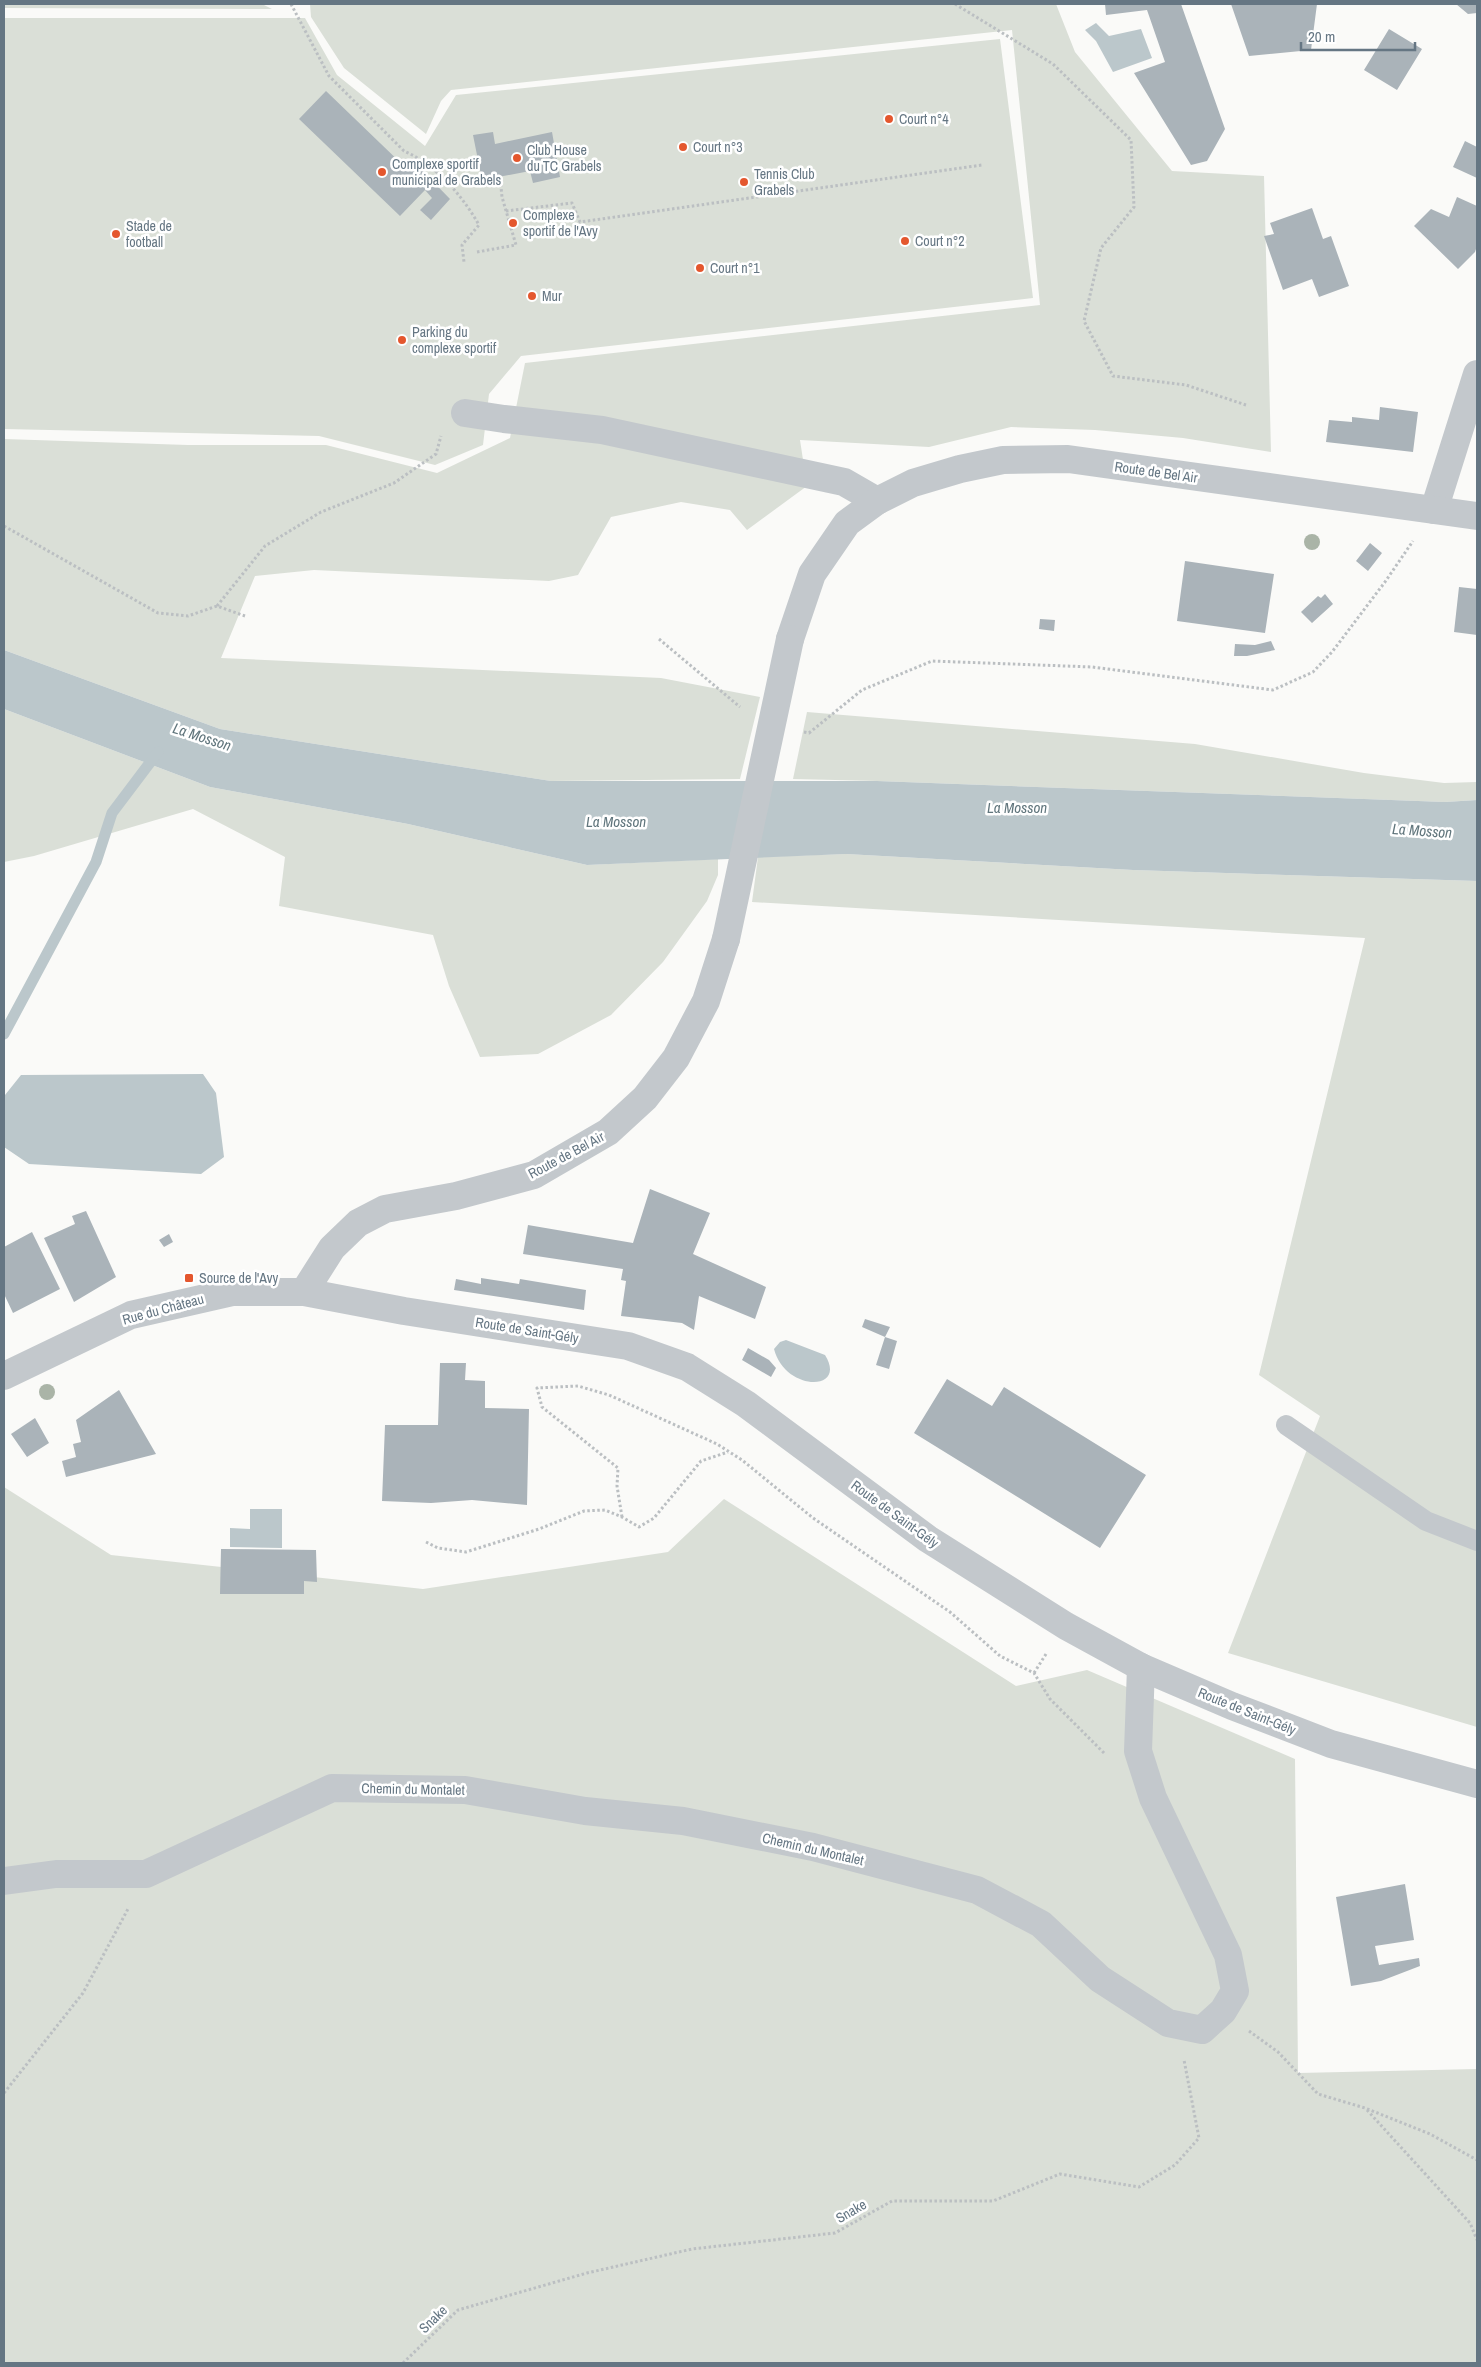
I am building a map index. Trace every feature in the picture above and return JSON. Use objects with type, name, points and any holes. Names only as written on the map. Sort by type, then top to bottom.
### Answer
[{"type":"street","points":[[1434,510],[1477,374]]},
{"type":"street","points":[[454,420],[504,420],[602,430],[844,482],[877,501]]},
{"type":"street","name":"Route de Bel Air","points":[[304,1292],[332,1248],[358,1223],[385,1209],[456,1196],[534,1174],[608,1132],[645,1098],[676,1058],[706,1001],[726,939],[790,638],[812,574],[847,523],[877,501],[913,484],[960,469],[1003,460],[1068,459],[1477,516]]},
{"type":"street","name":"Rue du Château","points":[[4,1376],[131,1315],[232,1292],[304,1292]]},
{"type":"street","name":"Route de Saint-Gély","points":[[304,1292],[404,1312],[628,1346],[687,1367],[746,1404],[928,1539],[1066,1626],[1141,1667],[1232,1706],[1331,1744],[1477,1784]]},
{"type":"street","name":"Chemin du Montalet","points":[[4,1881],[56,1874],[146,1874],[332,1788],[466,1790],[585,1811],[683,1821],[812,1847],[977,1890],[1041,1924],[1100,1979],[1168,2023],[1202,2030],[1223,2011],[1235,1991],[1228,1956],[1153,1798],[1138,1751],[1141,1667]]},
{"type":"lane","points":[[1286,1425],[1426,1521],[1477,1541]]},
{"type":"path","points":[[291,4],[329,76],[404,152],[418,157],[449,184],[470,209],[479,225],[462,245],[464,262]]},
{"type":"path","points":[[955,4],[1053,64],[1131,140],[1134,207],[1102,248],[1084,321],[1113,376],[1186,385],[1246,405]]},
{"type":"path","points":[[506,212],[572,202],[580,222],[982,165]]},
{"type":"path","points":[[477,252],[516,245],[506,212],[500,177]]},
{"type":"path","points":[[4,526],[158,612],[188,616],[217,606],[264,546],[321,512],[394,483],[436,454],[454,420]]},
{"type":"path","points":[[800,730],[809,733],[862,690],[932,661],[1092,667],[1273,690],[1313,672],[1332,652],[1385,582],[1434,510]]},
{"type":"path","points":[[217,606],[245,616]]},
{"type":"path","points":[[658,638],[742,708]]},
{"type":"path","points":[[622,1517],[617,1486],[618,1468],[542,1407],[537,1388],[578,1386],[609,1395],[717,1444],[742,1460],[813,1518],[950,1612],[1000,1656],[1034,1673],[1050,1699],[1110,1759]]},
{"type":"path","points":[[426,1542],[438,1548],[466,1552],[539,1529],[584,1511],[605,1510],[622,1517],[638,1527],[654,1518],[701,1461],[728,1452]]},
{"type":"path","points":[[4,2092],[83,1993],[146,1874]]},
{"type":"path","points":[[1223,2011],[1278,2052],[1318,2094],[1365,2108],[1430,2134],[1477,2160]]},
{"type":"path","name":"Snake","points":[[403,2363],[458,2310],[587,2273],[692,2248],[835,2233],[892,2201],[993,2201],[1060,2174],[1139,2187],[1175,2166],[1199,2138],[1179,2026]]},
{"type":"path","points":[[1365,2108],[1470,2223],[1477,2240]]},
{"type":"shaded area","points":[[4,4],[262,4],[272,9],[4,8]]},
{"type":"shaded area","points":[[310,4],[1056,4],[1075,52],[1172,171],[1264,176],[1271,452],[1183,438],[1095,430],[1011,427],[929,447],[800,440],[807,486],[747,530],[730,510],[681,502],[611,517],[578,575],[549,581],[314,570],[255,576],[221,658],[661,678],[760,697],[740,779],[551,781],[220,729],[4,650],[4,439],[188,445],[326,445],[437,473],[510,438],[525,363],[1040,305],[1012,30],[451,90],[441,101],[426,134],[344,68],[311,17]]},
{"type":"shaded area","name":"Complexe sportif de l'Avy","points":[[4,18],[305,18],[337,75],[425,146],[456,95],[1000,39],[1033,298],[521,356],[489,394],[483,445],[435,465],[319,436],[4,429]]},
{"type":"shaded area","points":[[4,709],[210,787],[408,824],[587,865],[718,859],[718,875],[707,901],[663,962],[611,1015],[538,1054],[480,1057],[449,986],[433,935],[279,906],[285,857],[193,809],[34,856],[4,862]]},
{"type":"shaded area","points":[[807,712],[1195,744],[1364,773],[1444,783],[1477,782],[1477,800],[1445,802],[793,779]]},
{"type":"shaded area","points":[[846,854],[1133,870],[1477,881],[1477,1727],[1228,1653],[1320,1416],[1259,1375],[1365,938],[752,902],[758,857]]},
{"type":"shaded area","points":[[4,1487],[111,1555],[423,1589],[668,1552],[724,1499],[1016,1686],[1087,1670],[1295,1759],[1298,2073],[1477,2069],[1477,2363],[4,2363]]},
{"type":"water","points":[[1096,23],[1109,36],[1141,29],[1152,58],[1113,72],[1096,41],[1085,30]]},
{"type":"water","name":"La Mosson","points":[[4,650],[220,729],[551,781],[877,781],[1445,802],[1477,800],[1477,881],[1133,870],[846,854],[587,865],[408,824],[210,787],[4,709]]},
{"type":"water","points":[[203,1074],[216,1093],[224,1157],[201,1174],[29,1164],[4,1147],[5,1095],[21,1075]]},
{"type":"water","points":[[786,1340],[825,1355],[830,1367],[828,1376],[822,1381],[812,1382],[801,1380],[790,1373],[780,1363],[774,1349],[780,1342]]},
{"type":"water","points":[[250,1509],[282,1509],[282,1548],[230,1547],[230,1528],[250,1529]]},
{"type":"building","points":[[1105,4],[1181,4],[1225,129],[1207,161],[1191,165],[1134,73],[1165,62],[1147,10],[1106,15]]},
{"type":"building","points":[[1231,4],[1317,4],[1311,50],[1249,56]]},
{"type":"building","points":[[1456,4],[1477,4],[1477,13],[1468,14]]},
{"type":"building","points":[[1389,29],[1422,49],[1397,90],[1364,70]]},
{"type":"building","points":[[326,91],[407,169],[414,162],[450,199],[431,220],[420,210],[432,198],[425,190],[400,216],[299,119]]},
{"type":"building","name":"Club House du TC Grabels","points":[[493,132],[495,144],[552,132],[560,177],[533,183],[530,171],[482,180],[473,135]]},
{"type":"building","points":[[1465,141],[1477,147],[1477,178],[1453,167]]},
{"type":"building","points":[[1457,197],[1477,206],[1477,246],[1475,252],[1458,269],[1414,226],[1431,209],[1449,217]]},
{"type":"building","points":[[1312,208],[1323,239],[1331,236],[1349,286],[1319,297],[1312,279],[1283,290],[1264,236],[1274,234],[1270,223]]},
{"type":"building","points":[[1380,407],[1418,412],[1413,452],[1326,442],[1329,420],[1352,422],[1352,417],[1379,420]]},
{"type":"building","points":[[1370,543],[1382,553],[1368,571],[1356,561]]},
{"type":"building","points":[[1185,561],[1274,574],[1265,633],[1177,621]]},
{"type":"building","points":[[1459,587],[1477,589],[1477,635],[1454,632]]},
{"type":"building","points":[[1325,594],[1333,604],[1312,623],[1301,612],[1318,596],[1321,598]]},
{"type":"building","points":[[1040,619],[1055,620],[1054,631],[1039,629]]},
{"type":"building","points":[[1271,641],[1275,650],[1247,656],[1234,656],[1235,644],[1255,645]]},
{"type":"building","points":[[650,1189],[710,1213],[693,1254],[766,1287],[755,1319],[699,1296],[694,1330],[682,1323],[621,1316],[626,1281],[621,1280],[623,1269],[523,1254],[528,1225],[633,1243]]},
{"type":"building","points":[[86,1211],[116,1277],[74,1302],[44,1238],[75,1224],[72,1216]]},
{"type":"building","points":[[32,1232],[60,1289],[13,1313],[4,1294],[4,1247]]},
{"type":"building","points":[[169,1234],[173,1242],[164,1247],[159,1240]]},
{"type":"building","points":[[481,1278],[519,1284],[520,1279],[586,1290],[584,1310],[454,1290],[456,1279],[481,1284]]},
{"type":"building","points":[[865,1319],[890,1327],[885,1337],[862,1327]]},
{"type":"building","points":[[885,1337],[897,1341],[889,1369],[876,1365]]},
{"type":"building","points":[[748,1348],[769,1360],[776,1368],[771,1377],[742,1360]]},
{"type":"building","points":[[440,1363],[466,1363],[465,1380],[485,1381],[485,1408],[529,1409],[527,1505],[472,1500],[431,1503],[382,1501],[385,1425],[438,1425]]},
{"type":"building","points":[[947,1379],[992,1406],[1004,1387],[1146,1475],[1100,1548],[914,1433]]},
{"type":"building","points":[[119,1390],[156,1454],[66,1477],[62,1461],[76,1457],[73,1444],[81,1442],[76,1420]]},
{"type":"building","points":[[35,1418],[49,1443],[27,1457],[11,1434]]},
{"type":"building","points":[[221,1549],[316,1550],[317,1582],[304,1581],[304,1594],[220,1594]]},
{"type":"building","points":[[1405,1884],[1414,1940],[1375,1946],[1379,1965],[1419,1958],[1420,1966],[1381,1981],[1351,1986],[1336,1897]]},
{"type":"waterway","points":[[4,1034],[96,862],[112,813],[158,752]]},
{"type":"place","name":"Court n°4","points":[[889,119]]},
{"type":"place","name":"Court n°3","points":[[683,147]]},
{"type":"place","name":"Club House du TC Grabels","points":[[517,158]]},
{"type":"place","name":"Complexe sportif municipal de Grabels","points":[[382,172]]},
{"type":"place","name":"Tennis Club Grabels","points":[[744,182]]},
{"type":"place","name":"Complexe sportif de l'Avy","points":[[513,223]]},
{"type":"place","name":"Stade de football","points":[[116,234]]},
{"type":"place","name":"Court n°2","points":[[905,241]]},
{"type":"place","name":"Court n°1","points":[[700,268]]},
{"type":"place","name":"Mur","points":[[532,296]]},
{"type":"place","name":"Parking du complexe sportif","points":[[402,340]]},
{"type":"place","name":"Source de l'Avy","points":[[189,1278]]}]
